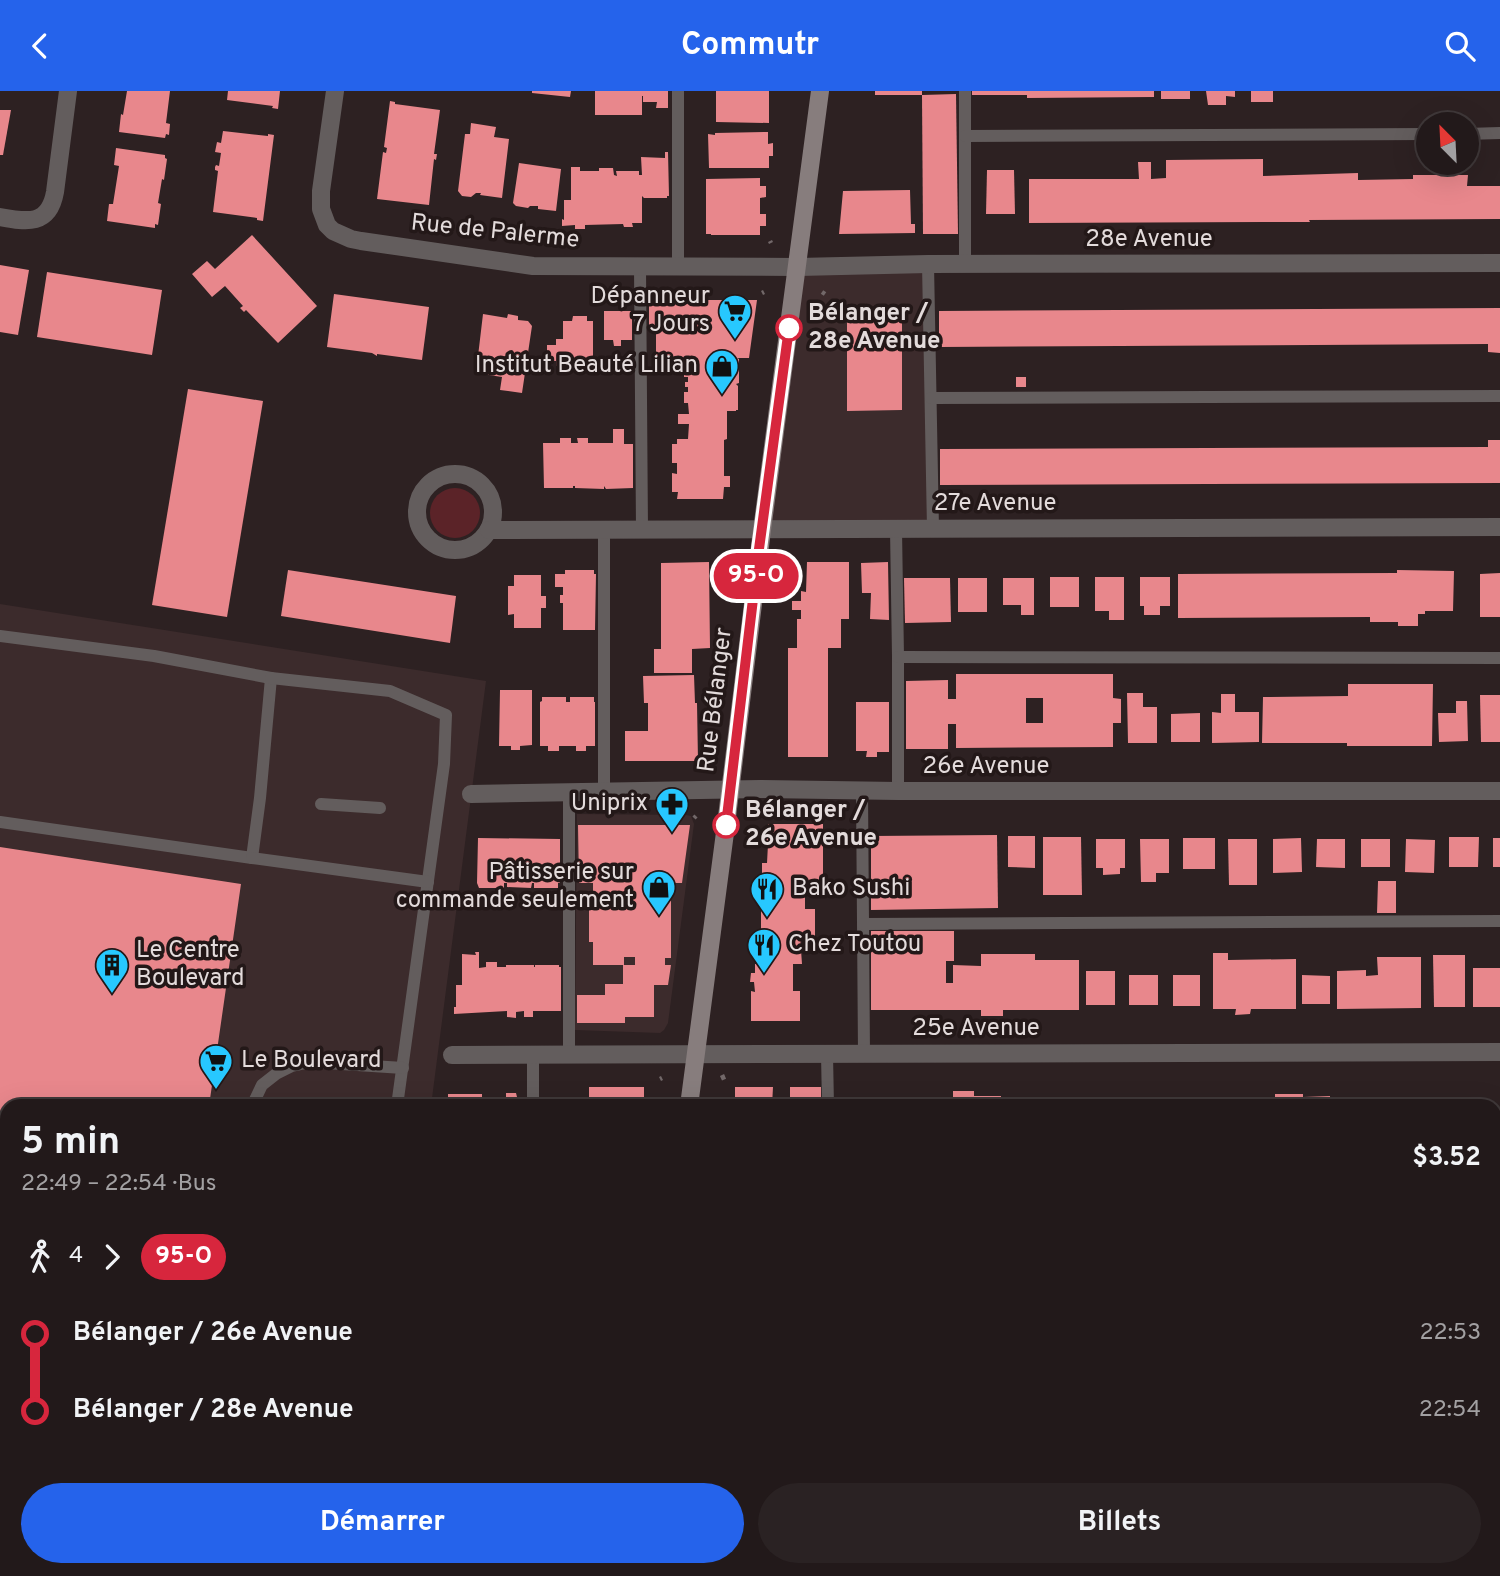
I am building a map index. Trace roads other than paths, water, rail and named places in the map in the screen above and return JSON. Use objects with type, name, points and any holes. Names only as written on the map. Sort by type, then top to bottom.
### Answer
[{"type":"street","points":[[0,218],[27,221],[43,216],[47,211],[53,199],[68,91]]},
{"type":"street","name":"Rue de Palerme","points":[[335,91],[321,200],[323,218],[333,231],[361,241],[533,265],[798,267]]},
{"type":"street","name":"Rue Bélanger","points":[[690,1099],[820,91]]},
{"type":"street","name":"28e Avenue","points":[[798,267],[928,264],[1500,263]]},
{"type":"street","points":[[454,474],[468,475],[488,492],[493,504],[489,530],[482,540],[460,551],[435,546],[419,527],[416,515],[422,491],[436,478],[454,474]]},
{"type":"street","name":"27e Avenue","points":[[489,530],[1500,527]]},
{"type":"street","name":"26e Avenue","points":[[471,794],[760,789],[1500,791]]},
{"type":"street","name":"25e Avenue","points":[[452,1055],[1500,1052]]},
{"type":"lane","points":[[678,91],[678,267]]},
{"type":"lane","points":[[965,91],[965,264]]},
{"type":"lane","points":[[965,136],[1416,134]]},
{"type":"lane","points":[[1479,134],[1500,134]]},
{"type":"lane","points":[[928,264],[933,529]]},
{"type":"lane","points":[[640,267],[642,530]]},
{"type":"lane","points":[[931,398],[1500,396]]},
{"type":"lane","points":[[896,529],[898,791]]},
{"type":"lane","points":[[604,530],[604,792]]},
{"type":"lane","points":[[0,636],[154,656],[271,678],[390,691],[446,715],[444,764],[398,1099]]},
{"type":"lane","points":[[898,657],[1500,658]]},
{"type":"lane","points":[[252,858],[271,678]]},
{"type":"lane","points":[[862,791],[864,1054]]},
{"type":"lane","points":[[569,793],[569,1054]]},
{"type":"lane","points":[[321,804],[380,808]]},
{"type":"lane","points":[[0,822],[428,882]]},
{"type":"lane","points":[[863,924],[1500,921]]},
{"type":"lane","points":[[533,1054],[533,1099]]},
{"type":"lane","points":[[827,1054],[828,1099]]},
{"type":"lane","points":[[255,1099],[262,1085],[276,1074],[292,1066],[311,1062],[403,1068]]},
{"type":"place","name":"Bélanger / 28e Avenue","points":[[789,328]]},
{"type":"place","name":"Dépanneur 7 Jours","points":[[735,341]]},
{"type":"place","name":"Institut Beauté Lilian","points":[[722,396]]},
{"type":"place","name":"Bélanger / 26e Avenue","points":[[726,825]]},
{"type":"place","name":"Uniprix","points":[[672,834]]},
{"type":"place","name":"Pâtisserie sur commande seulement","points":[[659,917]]},
{"type":"place","name":"Bako Sushi","points":[[767,919]]},
{"type":"place","name":"Chez Toutou","points":[[764,975]]},
{"type":"place","name":"Le Centre Boulevard","points":[[112,995]]},
{"type":"place","name":"Le Boulevard","points":[[216,1091]]}]
